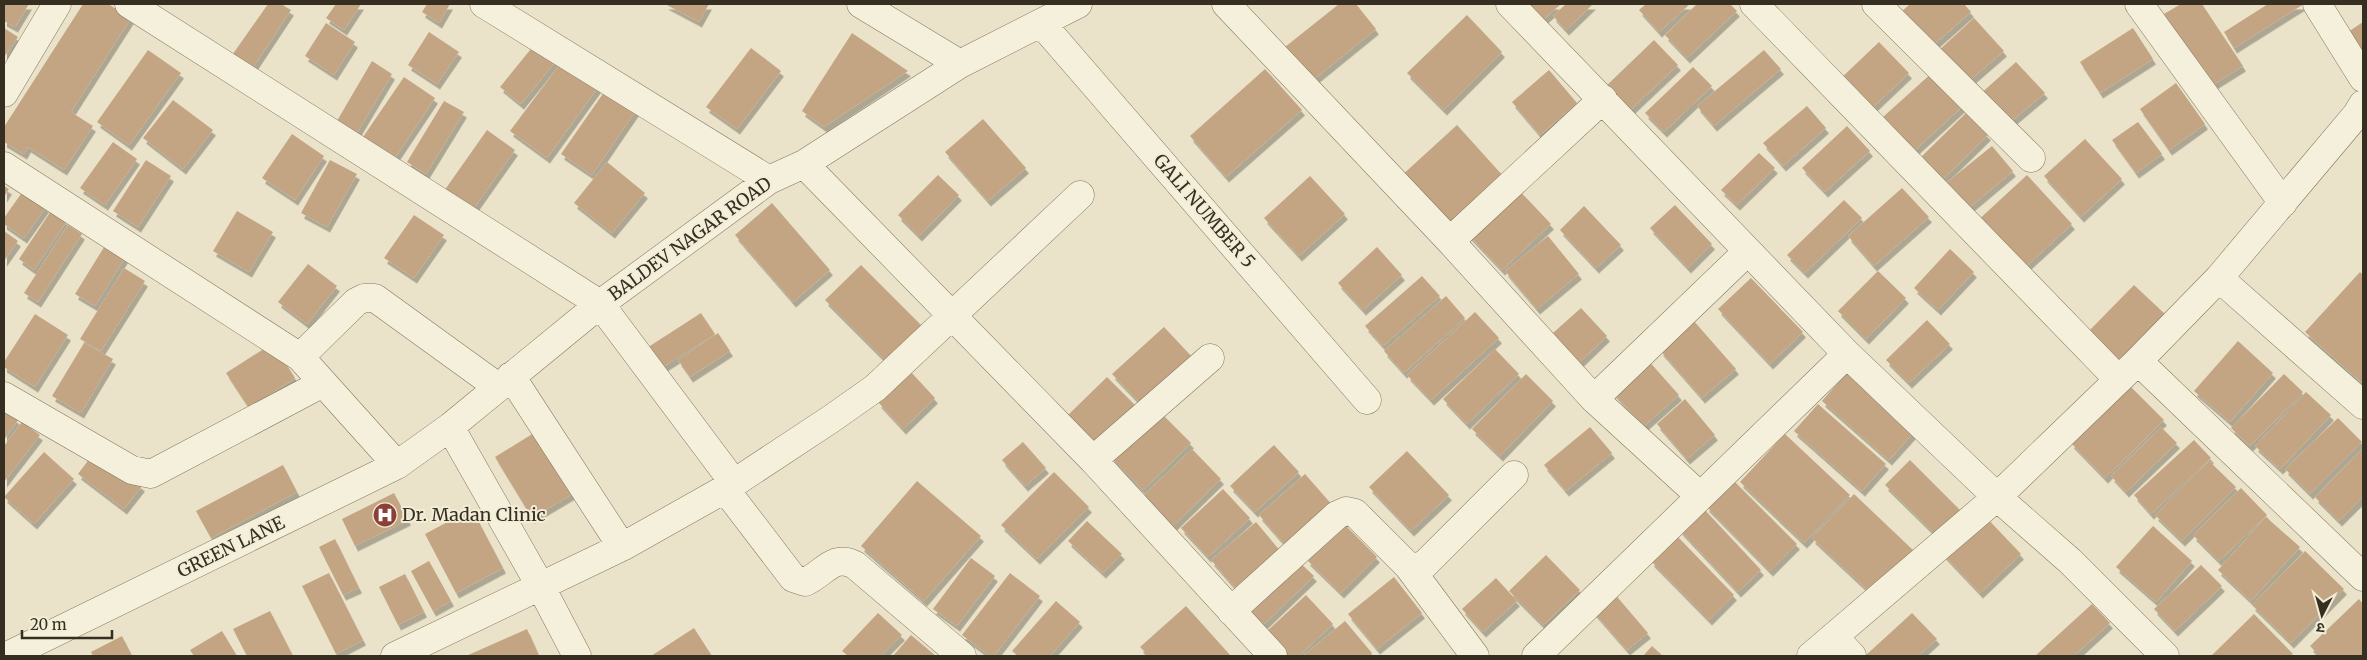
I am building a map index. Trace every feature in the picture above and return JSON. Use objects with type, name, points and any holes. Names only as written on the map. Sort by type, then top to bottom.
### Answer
[{"type":"street","points":[[4,93],[57,4]]},
{"type":"street","points":[[129,4],[600,304],[793,578],[805,582],[839,561],[846,560],[962,656]]},
{"type":"street","points":[[484,4],[769,180]]},
{"type":"street","points":[[861,4],[960,64]]},
{"type":"street","name":"BALDEV NAGAR ROAD","points":[[450,427],[600,304],[769,180],[804,164],[960,64],[1078,4]]},
{"type":"street","points":[[1226,4],[1450,241],[1594,399],[1700,496]]},
{"type":"street","points":[[1510,4],[1847,354],[1997,497],[2070,561],[2165,656]]},
{"type":"street","points":[[1754,4],[2128,370],[2363,577]]},
{"type":"street","points":[[1876,4],[2031,158]]},
{"type":"street","points":[[2139,4],[2283,203]]},
{"type":"street","points":[[2317,4],[2363,78]]},
{"type":"street","name":"GALI NUMBER 5","points":[[1041,23],[1367,400]]},
{"type":"street","points":[[1450,241],[1603,99]]},
{"type":"street","points":[[1811,656],[1997,497],[2128,370],[2219,278],[2361,113]]},
{"type":"street","points":[[804,164],[1092,460],[1273,656]]},
{"type":"street","points":[[4,166],[300,357],[397,466]]},
{"type":"street","points":[[395,656],[622,547],[729,486],[875,388],[1080,195]]},
{"type":"street","points":[[1594,399],[1748,251]]},
{"type":"street","points":[[2219,278],[2363,405]]},
{"type":"street","points":[[300,357],[356,302],[364,298],[374,298],[504,382],[622,547]]},
{"type":"street","points":[[1536,656],[1847,354]]},
{"type":"street","points":[[1092,460],[1210,358]]},
{"type":"street","points":[[4,396],[132,470],[151,474],[323,383]]},
{"type":"street","points":[[450,427],[541,587],[577,656]]},
{"type":"street","name":"GREEN LANE","points":[[7,656],[397,466],[450,427]]},
{"type":"street","points":[[1408,566],[1424,565],[1514,475]]},
{"type":"street","points":[[1231,611],[1337,515],[1346,511],[1355,513],[1408,566],[1475,656]]},
{"type":"street","points":[[1834,637],[1852,656]]},
{"type":"building","points":[[4,4],[29,4],[15,27],[4,21]]},
{"type":"building","points":[[83,4],[108,4],[131,18],[71,112],[93,126],[64,170],[28,147],[24,154],[4,142],[4,127]]},
{"type":"building","points":[[268,4],[281,4],[291,10],[248,75],[228,61]]},
{"type":"building","points":[[336,4],[361,4],[344,30],[326,18]]},
{"type":"building","points":[[427,4],[450,4],[439,23],[422,12]]},
{"type":"building","points":[[665,4],[709,4],[699,22]]},
{"type":"building","points":[[1339,4],[1356,4],[1376,29],[1312,81],[1285,47]]},
{"type":"building","points":[[1529,4],[1561,4],[1544,19]]},
{"type":"building","points":[[1566,4],[1593,4],[1566,30],[1553,16]]},
{"type":"building","points":[[1646,4],[1690,4],[1659,32],[1639,10]]},
{"type":"building","points":[[1697,4],[1730,4],[1737,11],[1687,58],[1665,35]]},
{"type":"building","points":[[1910,4],[1964,4],[1971,12],[1930,48],[1899,14]]},
{"type":"building","points":[[2181,4],[2202,4],[2243,66],[2211,86],[2164,14]]},
{"type":"building","points":[[2268,4],[2304,4],[2234,48],[2224,32]]},
{"type":"building","points":[[1467,15],[1502,52],[1444,110],[1407,73]]},
{"type":"building","points":[[1974,18],[2004,51],[1966,84],[1937,52]]},
{"type":"building","points":[[2363,22],[2363,59],[2345,34]]},
{"type":"building","points":[[326,23],[355,42],[334,75],[305,56]]},
{"type":"building","points":[[4,28],[18,37],[4,57]]},
{"type":"building","points":[[2133,28],[2153,59],[2100,93],[2080,62]]},
{"type":"building","points":[[429,32],[459,52],[437,84],[408,65]]},
{"type":"building","points":[[852,33],[908,71],[824,127],[802,111]]},
{"type":"building","points":[[539,39],[560,56],[521,104],[500,87]]},
{"type":"building","points":[[1654,40],[1678,65],[1627,113],[1604,88]]},
{"type":"building","points":[[1879,42],[1909,73],[1867,113],[1838,81]]},
{"type":"building","points":[[751,48],[781,71],[737,129],[706,107]]},
{"type":"building","points":[[148,50],[181,73],[129,145],[97,122]]},
{"type":"building","points":[[1764,50],[1781,69],[1714,126],[1697,106]]},
{"type":"building","points":[[563,60],[599,86],[547,158],[510,131]]},
{"type":"building","points":[[372,61],[392,74],[354,138],[334,126]]},
{"type":"building","points":[[2016,62],[2045,93],[2007,125],[1978,96]]},
{"type":"building","points":[[1693,67],[1712,86],[1664,132],[1645,113]]},
{"type":"building","points":[[1265,69],[1302,110],[1226,177],[1190,136]]},
{"type":"building","points":[[1549,70],[1577,103],[1540,135],[1512,102]]},
{"type":"building","points":[[1934,71],[1964,105],[1914,151],[1883,117]]},
{"type":"building","points":[[404,77],[435,98],[395,158],[363,137]]},
{"type":"building","points":[[2176,83],[2205,124],[2169,150],[2140,109]]},
{"type":"building","points":[[609,85],[639,106],[592,175],[561,154]]},
{"type":"building","points":[[173,100],[213,130],[183,169],[143,138]]},
{"type":"building","points":[[444,101],[464,112],[426,174],[407,162]]},
{"type":"building","points":[[1807,106],[1826,128],[1783,166],[1763,143]]},
{"type":"building","points":[[1966,113],[1988,135],[1940,182],[1918,160]]},
{"type":"building","points":[[983,119],[1026,168],[988,201],[945,152]]},
{"type":"building","points":[[2138,122],[2162,154],[2136,173],[2112,140]]},
{"type":"building","points":[[1457,125],[1504,177],[1448,229],[1400,177]]},
{"type":"building","points":[[1847,126],[1870,151],[1825,192],[1802,168]]},
{"type":"building","points":[[487,130],[515,150],[472,211],[444,191]]},
{"type":"building","points":[[292,134],[324,156],[295,200],[262,178]]},
{"type":"building","points":[[2085,139],[2122,179],[2081,217],[2044,176]]},
{"type":"building","points":[[113,142],[137,159],[105,205],[80,188]]},
{"type":"building","points":[[1992,146],[2013,171],[1963,213],[1941,187]]},
{"type":"building","points":[[1759,153],[1775,168],[1737,205],[1721,190]]},
{"type":"building","points":[[146,160],[171,176],[138,227],[113,211]]},
{"type":"building","points":[[330,160],[357,174],[327,227],[301,213]]},
{"type":"building","points":[[607,162],[645,193],[612,233],[574,203]]},
{"type":"building","points":[[938,175],[959,195],[919,236],[898,215]]},
{"type":"building","points":[[2027,175],[2072,224],[2020,272],[1975,223]]},
{"type":"building","points":[[1310,176],[1345,214],[1299,256],[1264,218]]},
{"type":"building","points":[[1514,185],[1551,224],[1502,270],[1465,231]]},
{"type":"building","points":[[4,186],[9,189],[4,197]]},
{"type":"building","points":[[1902,188],[1929,217],[1874,266],[1848,236]]},
{"type":"building","points":[[23,191],[46,207],[24,238],[4,224],[4,218]]},
{"type":"building","points":[[1844,200],[1862,218],[1805,273],[1787,255]]},
{"type":"building","points":[[772,203],[830,270],[793,302],[735,235]]},
{"type":"building","points":[[1675,205],[1712,244],[1688,268],[1650,228]]},
{"type":"building","points":[[1584,206],[1621,245],[1596,268],[1560,230]]},
{"type":"building","points":[[51,211],[67,221],[34,270],[19,259]]},
{"type":"building","points":[[237,211],[273,232],[249,272],[213,251]]},
{"type":"building","points":[[414,215],[444,235],[414,278],[384,258]]},
{"type":"building","points":[[68,225],[82,234],[38,302],[24,293]]},
{"type":"building","points":[[4,231],[18,241],[4,261]]},
{"type":"building","points":[[1548,236],[1579,274],[1537,309],[1505,271]]},
{"type":"building","points":[[106,244],[126,256],[95,306],[75,294]]},
{"type":"building","points":[[1377,247],[1402,275],[1363,310],[1338,283]]},
{"type":"building","points":[[1950,249],[1974,272],[1938,310],[1914,288]]},
{"type":"building","points":[[308,264],[337,286],[307,324],[278,302]]},
{"type":"building","points":[[861,265],[924,328],[888,363],[825,300]]},
{"type":"building","points":[[124,268],[145,281],[101,351],[80,339]]},
{"type":"building","points":[[1878,271],[1906,298],[1866,339],[1838,311]]},
{"type":"building","points":[[2360,272],[2363,275],[2363,384],[2305,332]]},
{"type":"building","points":[[1422,276],[1440,296],[1383,346],[1365,326]]},
{"type":"building","points":[[1751,278],[1803,332],[1770,364],[1718,309]]},
{"type":"building","points":[[2134,285],[2166,315],[2119,364],[2087,333]]},
{"type":"building","points":[[1446,296],[1465,318],[1404,373],[1384,351]]},
{"type":"building","points":[[1581,308],[1607,336],[1580,362],[1553,333]]},
{"type":"building","points":[[1475,312],[1499,338],[1431,400],[1407,375]]},
{"type":"building","points":[[701,313],[715,334],[652,374],[639,353]]},
{"type":"building","points":[[35,314],[68,335],[35,387],[4,367],[4,362]]},
{"type":"building","points":[[1693,320],[1736,369],[1702,398],[1660,350]]},
{"type":"building","points":[[1927,320],[1950,344],[1909,383],[1886,360]]},
{"type":"building","points":[[1164,327],[1194,359],[1143,406],[1112,374]]},
{"type":"building","points":[[718,333],[730,351],[690,377],[678,360]]},
{"type":"building","points":[[2238,341],[2273,373],[2230,422],[2194,391]]},
{"type":"building","points":[[84,343],[113,359],[81,413],[52,396]]},
{"type":"building","points":[[273,343],[295,378],[249,408],[226,373]]},
{"type":"building","points":[[1495,349],[1519,374],[1467,424],[1443,399]]},
{"type":"building","points":[[1647,359],[1679,395],[1644,426],[1612,391]]},
{"type":"building","points":[[1850,369],[1917,429],[1889,460],[1822,401]]},
{"type":"building","points":[[910,371],[935,398],[903,429],[878,402]]},
{"type":"building","points":[[1526,374],[1553,401],[1500,456],[1472,429]]},
{"type":"building","points":[[2284,374],[2303,392],[2250,446],[2231,428]]},
{"type":"building","points":[[1107,377],[1137,407],[1097,446],[1067,416]]},
{"type":"building","points":[[2129,385],[2164,420],[2105,478],[2071,443]]},
{"type":"building","points":[[2306,392],[2331,415],[2280,469],[2255,446]]},
{"type":"building","points":[[1685,399],[1715,435],[1687,459],[1657,424]]},
{"type":"building","points":[[1818,404],[1886,464],[1862,491],[1794,431]]},
{"type":"building","points":[[4,410],[18,420],[4,440]]},
{"type":"building","points":[[1158,410],[1191,443],[1143,490],[1110,457]]},
{"type":"building","points":[[2338,418],[2362,442],[2310,494],[2285,469]]},
{"type":"building","points":[[22,422],[40,435],[4,482],[4,446]]},
{"type":"building","points":[[1590,427],[1612,453],[1566,491],[1544,465]]},
{"type":"building","points":[[2161,427],[2177,443],[2126,492],[2111,476]]},
{"type":"building","points":[[542,428],[579,490],[532,518],[495,457]]},
{"type":"building","points":[[1785,434],[1850,495],[1804,543],[1740,482]]},
{"type":"building","points":[[2194,440],[2211,458],[2151,514],[2134,495]]},
{"type":"building","points":[[1023,442],[1046,468],[1025,486],[1002,460]]},
{"type":"building","points":[[1274,445],[1299,472],[1255,512],[1230,486]]},
{"type":"building","points":[[2363,448],[2363,497],[2339,521],[2315,497]]},
{"type":"building","points":[[1192,449],[1221,479],[1172,527],[1142,497]]},
{"type":"building","points":[[96,450],[142,486],[124,509],[78,474]]},
{"type":"building","points":[[1407,451],[1449,495],[1411,531],[1369,487]]},
{"type":"building","points":[[44,452],[74,479],[34,524],[4,497]]},
{"type":"building","points":[[1910,460],[1964,514],[1940,539],[1885,485]]},
{"type":"building","points":[[2209,461],[2236,487],[2182,541],[2155,515]]},
{"type":"building","points":[[283,465],[297,492],[211,538],[196,511]]},
{"type":"building","points":[[1054,472],[1089,507],[1037,559],[1001,525]]},
{"type":"building","points":[[1305,474],[1334,507],[1288,548],[1259,515]]},
{"type":"building","points":[[1733,480],[1797,544],[1770,571],[1706,506]]},
{"type":"building","points":[[917,481],[981,536],[924,601],[861,546]]},
{"type":"building","points":[[2241,488],[2267,515],[2219,561],[2193,535]]},
{"type":"building","points":[[1223,489],[1250,518],[1208,557],[1181,528]]},
{"type":"building","points":[[394,493],[408,520],[355,546],[342,519]]},
{"type":"building","points":[[1854,494],[1913,550],[1872,594],[1812,538]]},
{"type":"building","points":[[1703,508],[1761,570],[1738,592],[1679,529]]},
{"type":"building","points":[[472,509],[503,568],[456,593],[425,534]]},
{"type":"building","points":[[1983,514],[2021,554],[1980,593],[1942,553]]},
{"type":"building","points":[[2266,517],[2300,547],[2251,601],[2218,570]]},
{"type":"building","points":[[1087,521],[1122,554],[1103,573],[1068,541]]},
{"type":"building","points":[[1256,522],[1282,553],[1238,591],[1211,560]]},
{"type":"building","points":[[1344,524],[1377,557],[1341,593],[1307,560]]},
{"type":"building","points":[[2153,526],[2192,561],[2156,602],[2116,567]]},
{"type":"building","points":[[1677,536],[1734,595],[1709,620],[1651,561]]},
{"type":"building","points":[[335,539],[359,588],[343,595],[319,547]]},
{"type":"building","points":[[2305,551],[2344,589],[2291,643],[2252,605]]},
{"type":"building","points":[[1546,555],[1580,590],[1543,625],[1509,591]]},
{"type":"building","points":[[971,558],[995,576],[957,626],[933,609]]},
{"type":"building","points":[[1297,560],[1314,576],[1260,628],[1244,611]]},
{"type":"building","points":[[429,561],[451,601],[433,611],[411,571]]},
{"type":"building","points":[[2201,565],[2222,586],[2175,631],[2154,609]]},
{"type":"building","points":[[329,573],[363,640],[336,654],[302,586]]},
{"type":"building","points":[[1010,573],[1040,596],[994,656],[990,656],[962,635]]},
{"type":"building","points":[[405,574],[424,612],[398,625],[379,587]]},
{"type":"building","points":[[1394,577],[1422,613],[1377,649],[1348,614]]},
{"type":"building","points":[[1496,578],[1517,601],[1483,632],[1462,609]]},
{"type":"building","points":[[1613,592],[1648,633],[1627,650],[1592,610]]},
{"type":"building","points":[[1306,595],[1333,624],[1299,656],[1288,656],[1265,633]]},
{"type":"building","points":[[2359,599],[2363,604],[2363,656],[2320,656],[2310,646]]},
{"type":"building","points":[[1056,601],[1080,622],[1050,656],[1018,656],[1012,651]]},
{"type":"building","points":[[2092,604],[2110,623],[2074,656],[2035,656]]},
{"type":"building","points":[[1186,606],[1231,656],[1149,656],[1140,647]]},
{"type":"building","points":[[270,611],[293,656],[247,656],[233,629]]},
{"type":"building","points":[[878,613],[902,635],[881,656],[848,656],[842,651]]},
{"type":"building","points":[[1912,613],[1937,639],[1918,656],[1865,656]]},
{"type":"building","points":[[2254,614],[2293,654],[2290,656],[2211,656]]},
{"type":"building","points":[[1345,621],[1372,653],[1369,656],[1303,656]]},
{"type":"building","points":[[694,628],[712,656],[651,656]]},
{"type":"building","points":[[527,629],[539,656],[466,656]]},
{"type":"building","points":[[222,631],[237,656],[194,656],[190,650]]},
{"type":"building","points":[[911,635],[936,656],[893,656]]},
{"type":"building","points":[[122,636],[132,656],[93,656],[91,652]]},
{"type":"building","points":[[1652,646],[1663,656],[1643,656]]},
{"type":"place","name":"Dr. Madan Clinic","points":[[385,515]]}]
